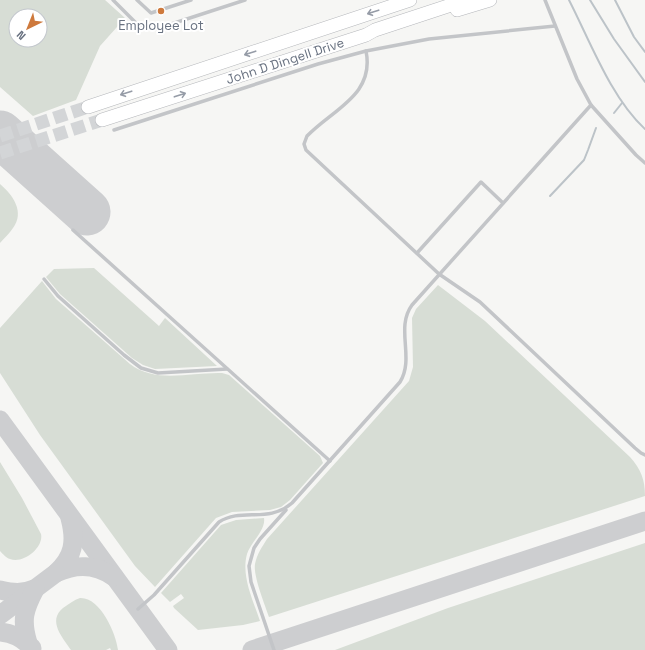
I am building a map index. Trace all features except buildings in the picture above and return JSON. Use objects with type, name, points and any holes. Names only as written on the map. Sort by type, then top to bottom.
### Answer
[{"type":"highway","name":"John D Dingell Drive","points":[[88,106],[410,0]]},
{"type":"highway","name":"John D Dingell Drive","points":[[102,120],[466,0]]},
{"type":"highway","points":[[366,34],[376,34],[490,0]]},
{"type":"lane","points":[[113,0],[138,25],[142,28],[150,30],[245,0]]},
{"type":"lane","points":[[137,0],[151,13],[191,0]]},
{"type":"lane","points":[[545,0],[577,79],[591,105],[645,163]]},
{"type":"lane","points":[[114,130],[318,64],[366,51],[429,39],[555,26]]},
{"type":"lane","points":[[366,51],[368,66],[358,92],[311,132],[305,140],[304,144],[306,150],[439,274],[480,302],[635,448],[641,453],[645,454]]},
{"type":"lane","points":[[274,650],[251,582],[249,566],[254,548],[260,539],[403,376],[407,362],[404,324],[405,317],[412,305],[591,105]]},
{"type":"lane","points":[[417,253],[481,182],[503,203]]},
{"type":"lane","points":[[73,230],[330,461]]},
{"type":"lane","points":[[44,279],[58,296],[124,355],[141,368],[158,373],[227,369]]},
{"type":"lane","points":[[138,609],[154,595],[223,519],[235,516],[273,514],[280,512],[292,503]]},
{"type":"shaded area","points":[[0,0],[105,0],[125,18],[100,46],[76,100],[33,116],[0,87]]},
{"type":"shaded area","points":[[0,184],[9,193],[16,204],[18,216],[13,228],[0,243]]},
{"type":"shaded area","points":[[94,268],[159,326],[165,318],[217,366],[155,369],[143,365],[132,358],[60,294],[46,277],[54,269]]},
{"type":"shaded area","points":[[42,281],[56,299],[130,364],[140,370],[151,374],[174,376],[210,373],[222,373],[229,375],[320,456],[323,463],[290,500],[281,507],[270,510],[232,512],[216,518],[155,587],[135,566],[40,435],[0,373],[0,328]]},
{"type":"shaded area","points":[[438,285],[485,321],[630,457],[642,475],[645,496],[269,617],[255,569],[256,560],[260,551],[267,539],[409,381],[413,367],[412,318],[416,309]]},
{"type":"shaded area","points":[[0,462],[22,498],[41,534],[41,539],[36,549],[27,557],[21,559],[15,560],[9,558],[0,551]]},
{"type":"shaded area","points":[[264,518],[261,532],[247,554],[246,562],[249,588],[260,621],[243,625],[198,630],[173,606],[184,598],[181,594],[170,602],[161,593],[221,525],[236,520]]},
{"type":"shaded area","points":[[645,543],[645,650],[335,650],[448,608]]},
{"type":"shaded area","points":[[80,598],[87,599],[94,603],[106,617],[117,643],[118,650],[111,650],[110,648],[106,650],[71,650],[58,629],[56,618],[58,613],[63,608]]},
{"type":"waterway","points":[[569,0],[593,51],[622,102],[645,129]]},
{"type":"waterway","points":[[590,0],[614,39],[645,82]]},
{"type":"waterway","points":[[615,0],[634,37],[645,52]]},
{"type":"waterway","points":[[614,113],[622,103]]},
{"type":"waterway","points":[[550,196],[584,160],[596,128]]},
{"type":"taxiway","points":[[0,420],[168,650]]},
{"type":"taxiway","points":[[70,518],[73,534],[72,548],[67,561],[56,573],[71,568],[85,567],[100,570],[114,577]]},
{"type":"taxiway","points":[[252,650],[645,521]]},
{"type":"taxiway","points":[[0,615],[56,573]]},
{"type":"taxiway","points":[[0,590],[9,592],[25,592],[34,589]]},
{"type":"taxiway","points":[[28,643],[24,621],[28,603],[35,589]]},
{"type":"taxiway","points":[[0,632],[17,637],[25,641],[32,648]]},
{"type":"runway","points":[[0,134],[87,212]]},
{"type":"tunnel","points":[[0,136],[88,107]]},
{"type":"tunnel","points":[[0,153],[102,120]]},
{"type":"place","name":"Employee Lot","points":[[161,11]]}]
